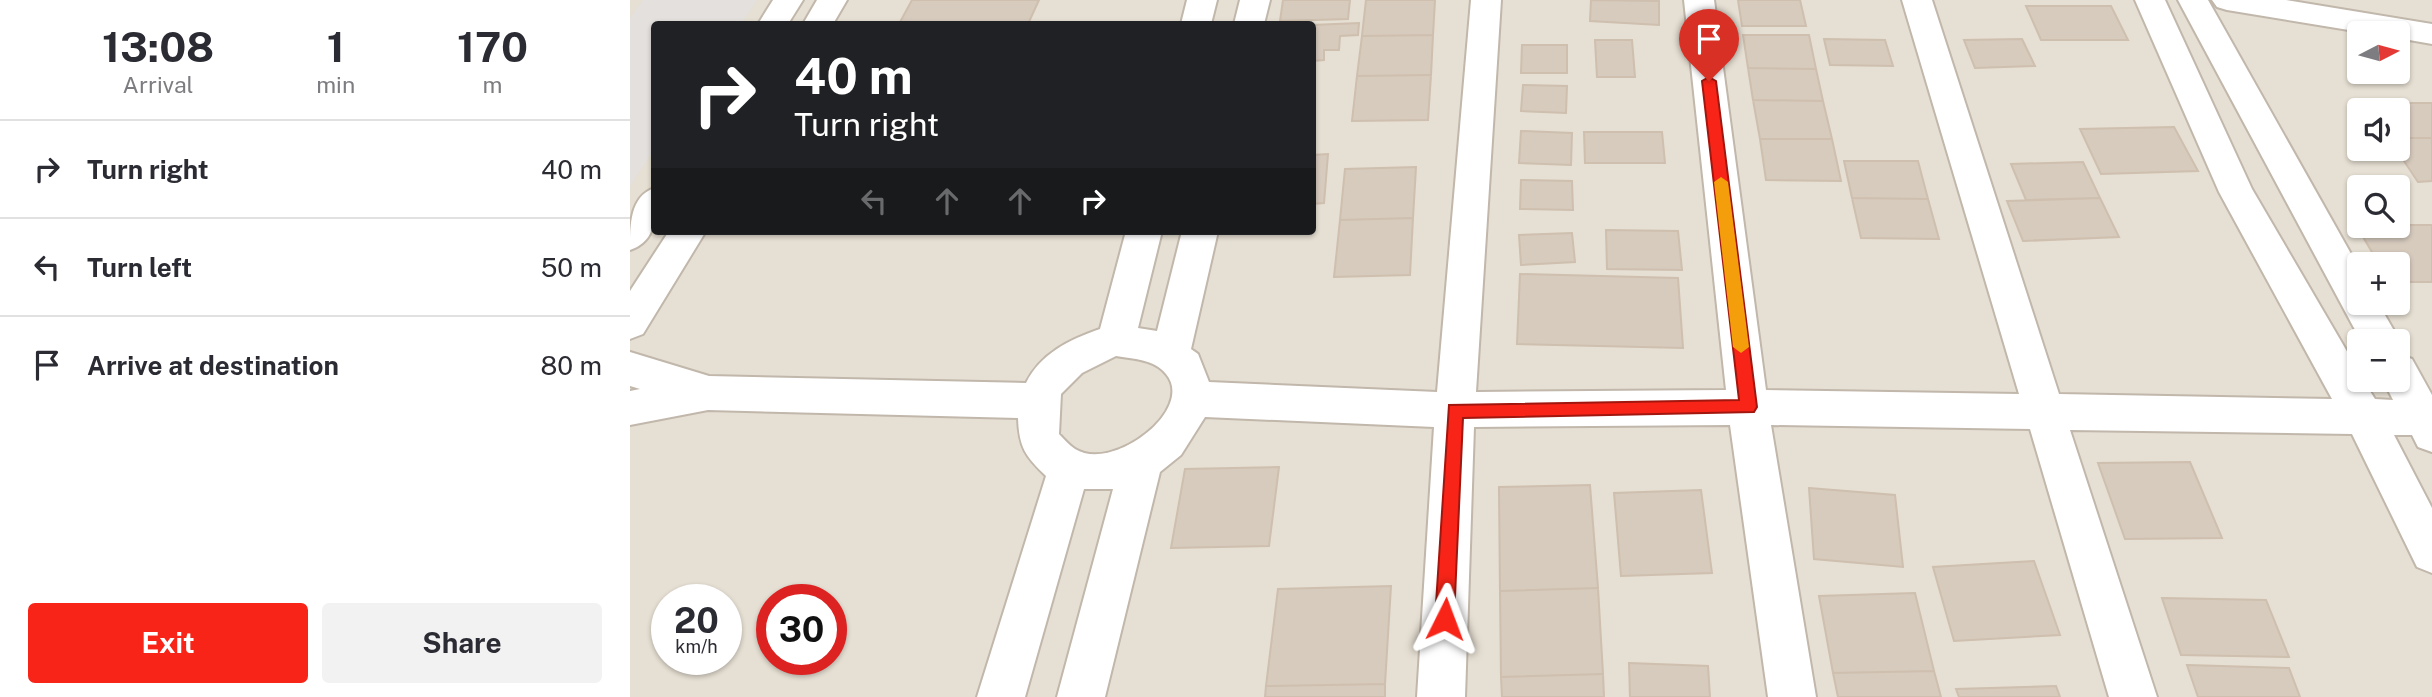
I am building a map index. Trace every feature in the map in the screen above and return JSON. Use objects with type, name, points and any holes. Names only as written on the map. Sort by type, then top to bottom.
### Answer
[{"type":"street","points":[[775,21],[788,0]]},
{"type":"street","points":[[820,21],[832,0]]},
{"type":"street","points":[[1197,21],[1202,0]]},
{"type":"street","points":[[1250,21],[1255,0]]},
{"type":"street","points":[[1441,697],[1455,410],[1486,0]]},
{"type":"street","points":[[1699,0],[1748,407],[1792,697]]},
{"type":"street","points":[[1917,0],[2133,697]]},
{"type":"street","points":[[2150,0],[2235,192],[2363,416],[2432,552]]},
{"type":"street","points":[[2193,0],[2347,280]]},
{"type":"street","points":[[2227,0],[2432,34]]},
{"type":"street","points":[[630,236],[651,205]]},
{"type":"street","points":[[630,323],[685,235]]},
{"type":"street","points":[[1116,340],[1143,235]]},
{"type":"street","points":[[1172,351],[1199,235]]},
{"type":"street","points":[[1116,340],[1146,340],[1172,351],[1189,372],[1192,399],[1184,423],[1172,438],[1141,463],[1104,473],[1069,469],[1039,441],[1039,401],[1050,379],[1069,361],[1091,348],[1116,340]]},
{"type":"street","points":[[630,369],[708,393]]},
{"type":"street","points":[[2410,391],[2429,423]]},
{"type":"street","points":[[630,408],[708,393],[1039,401]]},
{"type":"street","points":[[1192,399],[1455,410],[1748,407],[2046,410],[2363,416],[2429,423]]},
{"type":"street","points":[[1081,697],[1141,463]]},
{"type":"street","points":[[1001,697],[1069,469]]},
{"type":"shaded area","points":[[630,0],[2432,0],[2432,697],[630,697]]},
{"type":"shaded area","points":[[643,0],[757,0],[743,21],[651,21],[651,154],[630,186],[630,18]]},
{"type":"building","points":[[912,0],[1039,0],[1029,21],[901,21]]},
{"type":"building","points":[[1283,0],[1350,0],[1348,19],[1280,21]]},
{"type":"building","points":[[1366,0],[1435,0],[1433,35],[1362,36]]},
{"type":"building","points":[[1591,0],[1659,1],[1659,25],[1590,21]]},
{"type":"building","points":[[1738,0],[1800,0],[1806,26],[1742,26]]},
{"type":"building","points":[[2026,6],[2111,6],[2128,40],[2041,40]]},
{"type":"building","points":[[1359,23],[1358,35],[1340,36],[1339,50],[1324,50],[1324,60],[1316,61],[1316,25]]},
{"type":"building","points":[[1433,35],[1431,75],[1357,76],[1362,36]]},
{"type":"building","points":[[1743,35],[1809,35],[1816,69],[1748,68]]},
{"type":"building","points":[[1824,39],[1885,40],[1893,66],[1830,65]]},
{"type":"building","points":[[2022,39],[2035,66],[1975,68],[1964,40]]},
{"type":"building","points":[[1595,40],[1632,40],[1635,77],[1597,77]]},
{"type":"building","points":[[1522,45],[1567,45],[1567,73],[1521,73]]},
{"type":"building","points":[[1748,68],[1816,69],[1823,101],[1753,100]]},
{"type":"building","points":[[1431,75],[1428,120],[1352,121],[1357,76]]},
{"type":"building","points":[[1523,85],[1567,86],[1566,113],[1521,111]]},
{"type":"building","points":[[1753,100],[1823,101],[1832,139],[1760,139]]},
{"type":"building","points":[[2410,103],[2432,103],[2432,138],[2410,138]]},
{"type":"building","points":[[2174,127],[2198,171],[2101,174],[2080,129]]},
{"type":"building","points":[[1521,131],[1572,133],[1571,165],[1519,163]]},
{"type":"building","points":[[1584,132],[1662,132],[1665,163],[1585,163]]},
{"type":"building","points":[[2410,138],[2432,138],[2432,181],[2418,182],[2404,161],[2410,161]]},
{"type":"building","points":[[1760,139],[1832,139],[1841,181],[1766,180]]},
{"type":"building","points":[[1328,154],[1324,203],[1316,204],[1316,155]]},
{"type":"building","points":[[1844,161],[1918,161],[1928,199],[1852,198]]},
{"type":"building","points":[[2083,162],[2100,198],[2026,200],[2011,164]]},
{"type":"building","points":[[1416,167],[1413,218],[1340,220],[1345,169]]},
{"type":"building","points":[[1521,180],[1572,181],[1573,210],[1520,209]]},
{"type":"building","points":[[1852,198],[1928,199],[1939,239],[1861,238]]},
{"type":"building","points":[[2100,198],[2119,237],[2023,241],[2007,201]]},
{"type":"building","points":[[1413,218],[1410,275],[1334,277],[1340,220]]},
{"type":"building","points":[[2410,225],[2432,225],[2432,282],[2410,282],[2410,252],[2372,252],[2364,238],[2410,238]]},
{"type":"building","points":[[1606,230],[1678,231],[1682,270],[1607,269]]},
{"type":"building","points":[[1572,233],[1575,262],[1521,265],[1519,235]]},
{"type":"building","points":[[1520,274],[1678,278],[1683,348],[1517,344]]},
{"type":"building","points":[[2190,462],[2222,538],[2125,539],[2098,463]]},
{"type":"building","points":[[1279,467],[1269,546],[1171,548],[1185,469]]},
{"type":"building","points":[[1590,485],[1598,588],[1500,591],[1499,487]]},
{"type":"building","points":[[1809,488],[1895,495],[1903,567],[1814,559]]},
{"type":"building","points":[[1701,490],[1712,573],[1621,576],[1614,493]]},
{"type":"building","points":[[2034,561],[2060,635],[1954,641],[1933,567]]},
{"type":"building","points":[[1391,586],[1385,684],[1266,686],[1278,589]]},
{"type":"building","points":[[1598,588],[1603,674],[1501,677],[1500,591]]},
{"type":"building","points":[[1915,593],[1934,671],[1833,673],[1819,596]]},
{"type":"building","points":[[2162,598],[2266,600],[2289,657],[2181,655]]},
{"type":"building","points":[[1629,663],[1708,666],[1710,697],[1630,697]]},
{"type":"building","points":[[2187,665],[2289,668],[2300,697],[2198,697]]},
{"type":"building","points":[[1934,671],[1941,697],[1838,697],[1833,673]]},
{"type":"building","points":[[1603,674],[1604,697],[1502,697],[1501,677]]},
{"type":"building","points":[[1385,684],[1385,697],[1265,697],[1266,686]]},
{"type":"building","points":[[2056,686],[2060,697],[1959,697],[1956,689]]},
{"type":"slow traffic","points":[[1721,182],[1741,347]]},
{"type":"route","points":[[1445,619],[1455,410],[1748,407],[1709,81]]}]
